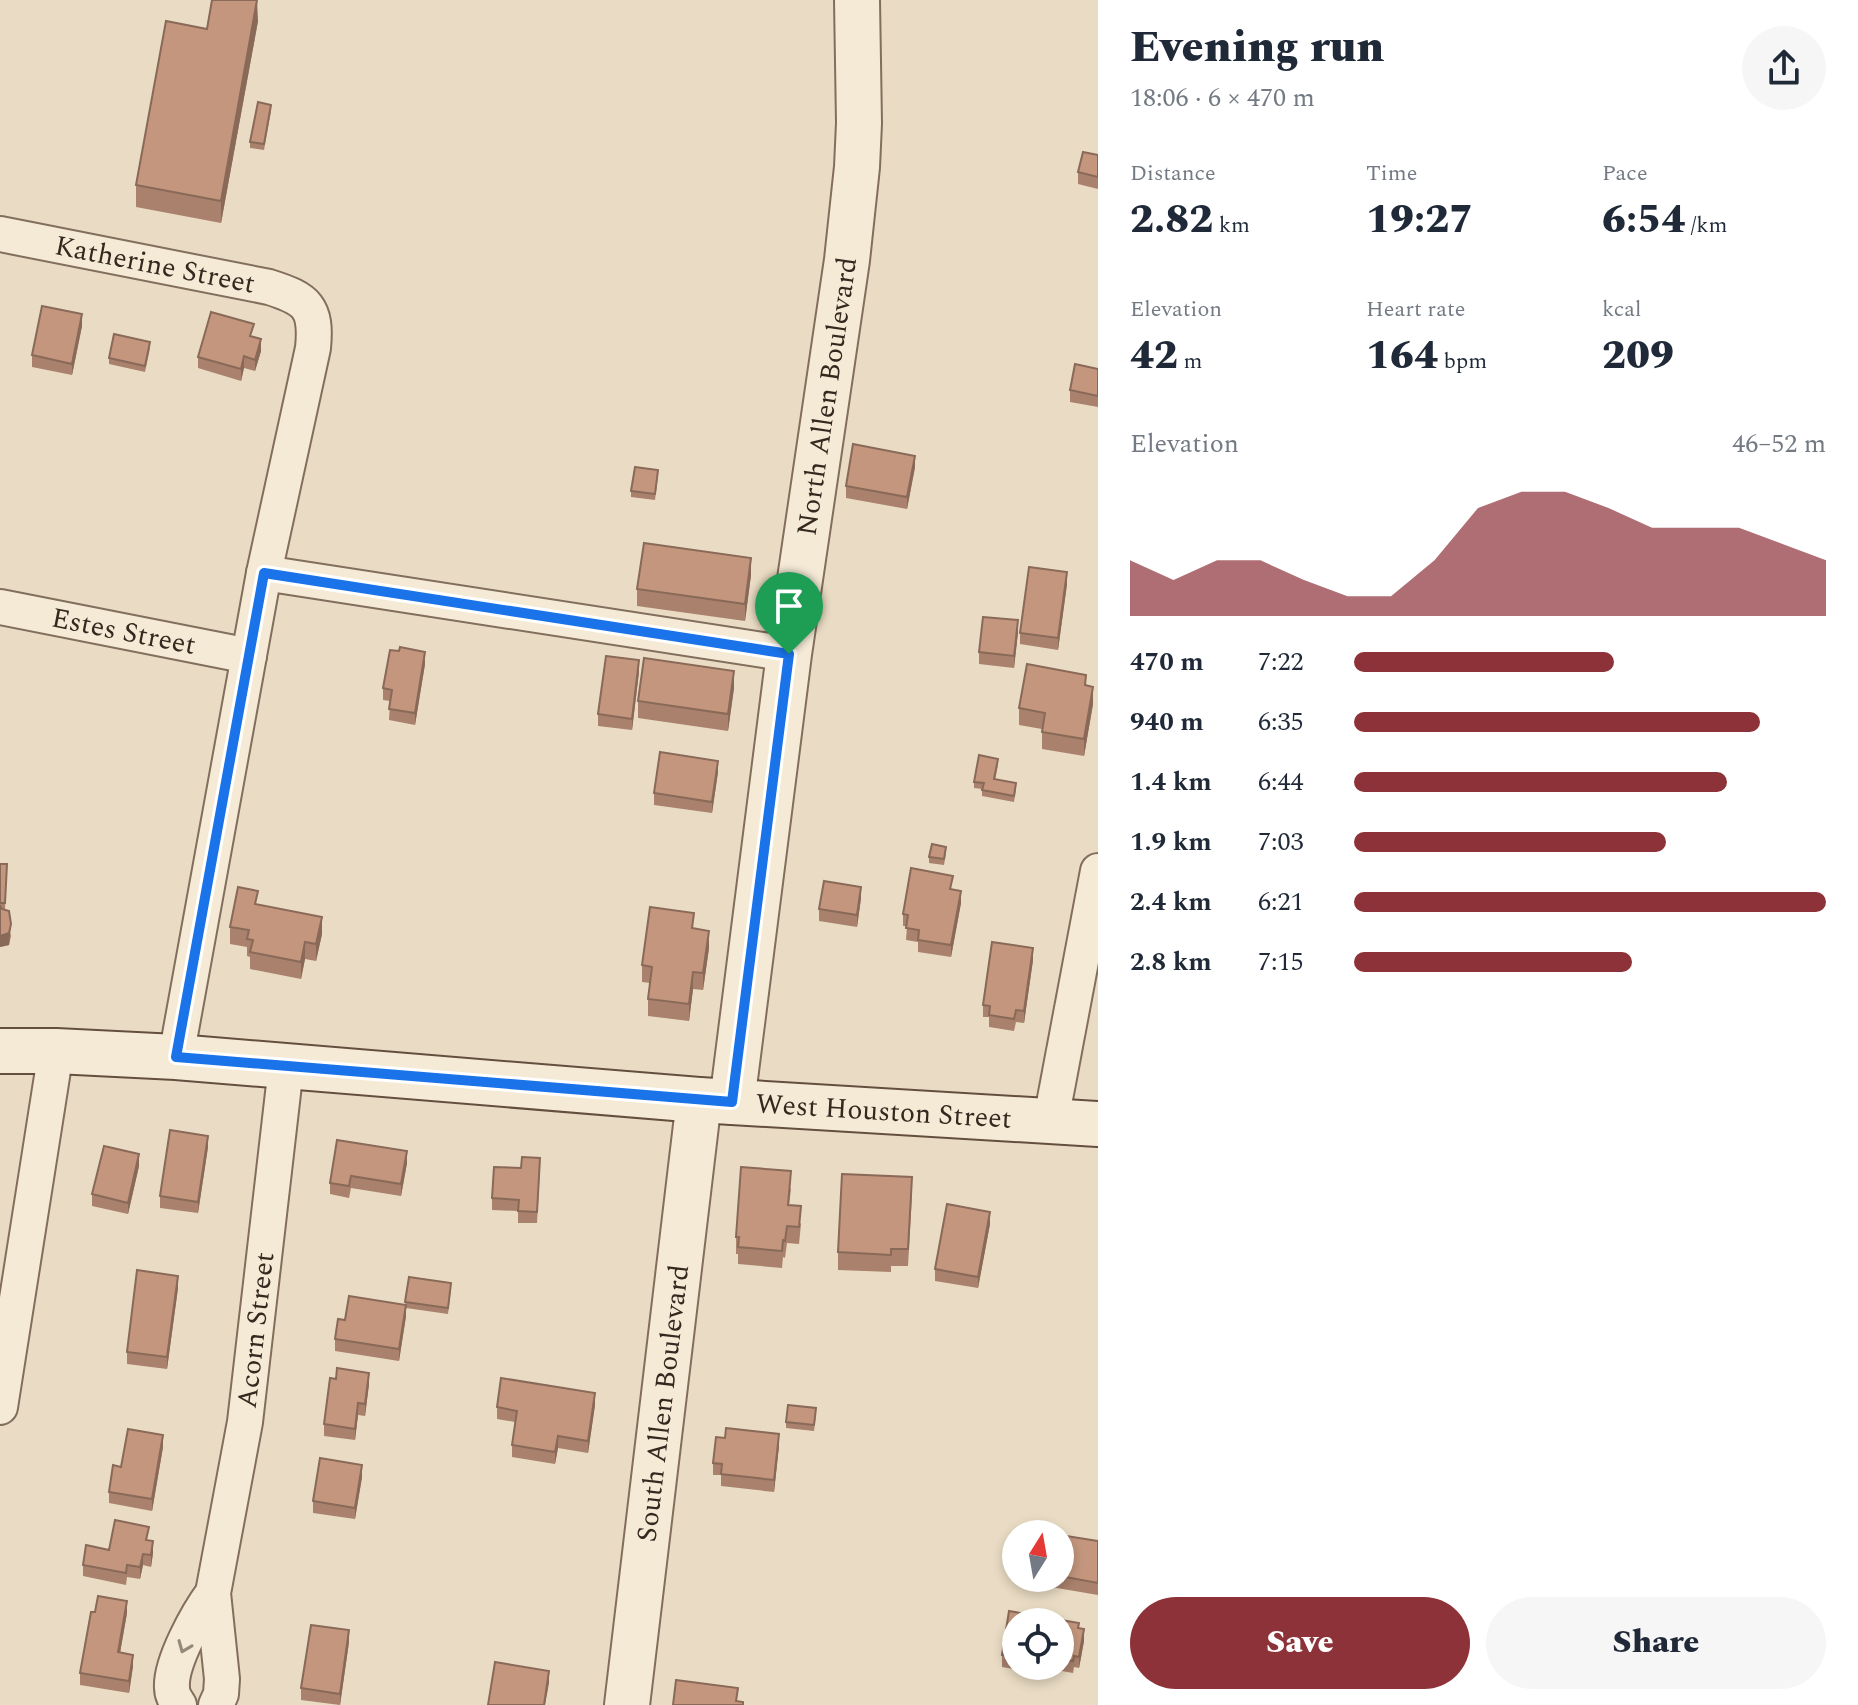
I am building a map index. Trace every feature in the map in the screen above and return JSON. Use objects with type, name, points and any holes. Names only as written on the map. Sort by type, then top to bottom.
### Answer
[{"type":"street","name":"North Allen Boulevard","points":[[715,1101],[789,654],[847,260],[859,123],[857,0]]},
{"type":"street","name":"Katherine Street","points":[[0,234],[269,287],[289,293],[307,306],[315,326],[313,348],[264,573]]},
{"type":"street","points":[[176,1057],[264,573],[789,654]]},
{"type":"street","name":"Estes Street","points":[[0,607],[249,656]]},
{"type":"street","points":[[1051,1120],[1098,871]]},
{"type":"street","name":"West Houston Street","points":[[0,1051],[176,1057],[715,1101],[1098,1124]]},
{"type":"street","points":[[0,1407],[56,1051]]},
{"type":"street","name":"Acorn Street","points":[[216,1705],[222,1679],[213,1593],[245,1422],[286,1067]]},
{"type":"street","name":"South Allen Boulevard","points":[[627,1705],[715,1101]]},
{"type":"street","name":"Acorn Street","points":[[179,1705],[171,1686],[173,1673],[188,1635],[213,1593]]},
{"type":"building","points":[[212,0],[257,0],[221,201],[136,185],[166,21],[207,29]]},
{"type":"building","points":[[258,102],[271,105],[264,144],[250,142]]},
{"type":"building","points":[[1083,152],[1098,155],[1098,177],[1078,172]]},
{"type":"building","points":[[42,306],[82,314],[72,364],[32,355]]},
{"type":"building","points":[[211,312],[254,324],[250,336],[261,339],[255,360],[244,356],[241,369],[198,357]]},
{"type":"building","points":[[114,334],[150,342],[145,366],[109,358]]},
{"type":"building","points":[[1075,364],[1098,369],[1098,396],[1070,390]]},
{"type":"building","points":[[853,444],[915,456],[907,497],[846,486]]},
{"type":"building","points":[[635,467],[658,470],[655,494],[631,491]]},
{"type":"building","points":[[644,543],[751,558],[745,604],[637,589]]},
{"type":"building","points":[[1029,567],[1067,572],[1058,638],[1020,633]]},
{"type":"building","points":[[983,617],[1018,620],[1014,656],[979,652]]},
{"type":"building","points":[[400,647],[425,652],[415,713],[389,709],[392,690],[383,688],[390,650],[399,651]]},
{"type":"building","points":[[606,656],[639,660],[632,719],[598,714]]},
{"type":"building","points":[[644,658],[734,671],[728,714],[638,701]]},
{"type":"building","points":[[1027,664],[1086,675],[1085,685],[1093,687],[1084,739],[1042,732],[1045,713],[1019,708]]},
{"type":"building","points":[[660,752],[718,761],[712,802],[654,793]]},
{"type":"building","points":[[979,755],[998,759],[994,779],[1016,783],[1014,796],[982,790],[984,783],[974,782]]},
{"type":"building","points":[[932,844],[946,847],[944,859],[929,857]]},
{"type":"building","points":[[0,864],[7,864],[5,903],[0,903]]},
{"type":"building","points":[[911,868],[953,876],[950,889],[961,891],[951,945],[918,940],[919,930],[906,928],[908,915],[903,914]]},
{"type":"building","points":[[824,881],[861,887],[857,915],[819,909]]},
{"type":"building","points":[[238,887],[258,891],[255,904],[322,917],[316,944],[305,942],[301,962],[250,952],[253,940],[247,939],[249,930],[230,927]]},
{"type":"building","points":[[0,906],[9,911],[11,924],[9,933],[0,936]]},
{"type":"building","points":[[650,907],[694,913],[692,928],[709,931],[703,973],[693,972],[689,1004],[648,999],[652,967],[642,965]]},
{"type":"building","points":[[992,942],[1033,948],[1024,1011],[1016,1010],[1014,1019],[989,1015],[990,1006],[983,1005]]},
{"type":"building","points":[[170,1130],[208,1136],[198,1202],[160,1196]]},
{"type":"building","points":[[337,1140],[407,1151],[401,1184],[351,1176],[349,1186],[330,1183]]},
{"type":"building","points":[[104,1146],[139,1154],[128,1203],[92,1194]]},
{"type":"building","points":[[522,1157],[540,1158],[537,1212],[518,1211],[519,1200],[492,1198],[494,1167],[521,1168]]},
{"type":"building","points":[[741,1167],[791,1171],[788,1205],[801,1206],[799,1227],[787,1226],[782,1251],[738,1247]]},
{"type":"building","points":[[842,1174],[912,1177],[908,1249],[891,1249],[891,1255],[838,1252]]},
{"type":"building","points":[[947,1204],[990,1212],[978,1277],[935,1269]]},
{"type":"building","points":[[137,1270],[178,1276],[167,1357],[127,1352]]},
{"type":"building","points":[[409,1277],[451,1283],[448,1308],[405,1302]]},
{"type":"building","points":[[349,1296],[406,1305],[399,1349],[335,1339],[338,1319],[345,1320]]},
{"type":"building","points":[[337,1368],[369,1373],[365,1404],[358,1403],[355,1429],[324,1424],[330,1378],[336,1379]]},
{"type":"building","points":[[501,1378],[595,1393],[588,1441],[558,1436],[555,1452],[512,1445],[517,1411],[497,1407]]},
{"type":"building","points":[[788,1405],[816,1408],[814,1425],[786,1422]]},
{"type":"building","points":[[726,1428],[779,1434],[774,1480],[721,1474],[722,1464],[713,1463],[716,1437],[725,1438]]},
{"type":"building","points":[[128,1429],[163,1435],[152,1499],[109,1492],[113,1465],[121,1467]]},
{"type":"building","points":[[320,1458],[362,1465],[355,1508],[313,1501]]},
{"type":"building","points":[[115,1520],[149,1527],[146,1540],[153,1541],[151,1555],[143,1554],[140,1567],[127,1565],[126,1573],[83,1565],[86,1545],[109,1550]]},
{"type":"building","points":[[1074,1537],[1098,1541],[1098,1583],[1074,1579]]},
{"type":"building","points":[[98,1596],[127,1601],[118,1652],[133,1655],[129,1681],[80,1673],[91,1612],[95,1612]]},
{"type":"building","points":[[1074,1622],[1079,1623],[1078,1628],[1084,1629],[1079,1657],[1074,1656]]},
{"type":"building","points":[[311,1625],[349,1630],[340,1694],[301,1688]]},
{"type":"building","points":[[495,1662],[549,1671],[544,1705],[488,1705]]},
{"type":"building","points":[[676,1680],[738,1688],[736,1701],[743,1702],[743,1705],[673,1705]]},
{"type":"route","points":[[264,573],[789,654],[732,1102],[176,1057],[264,573]]}]
